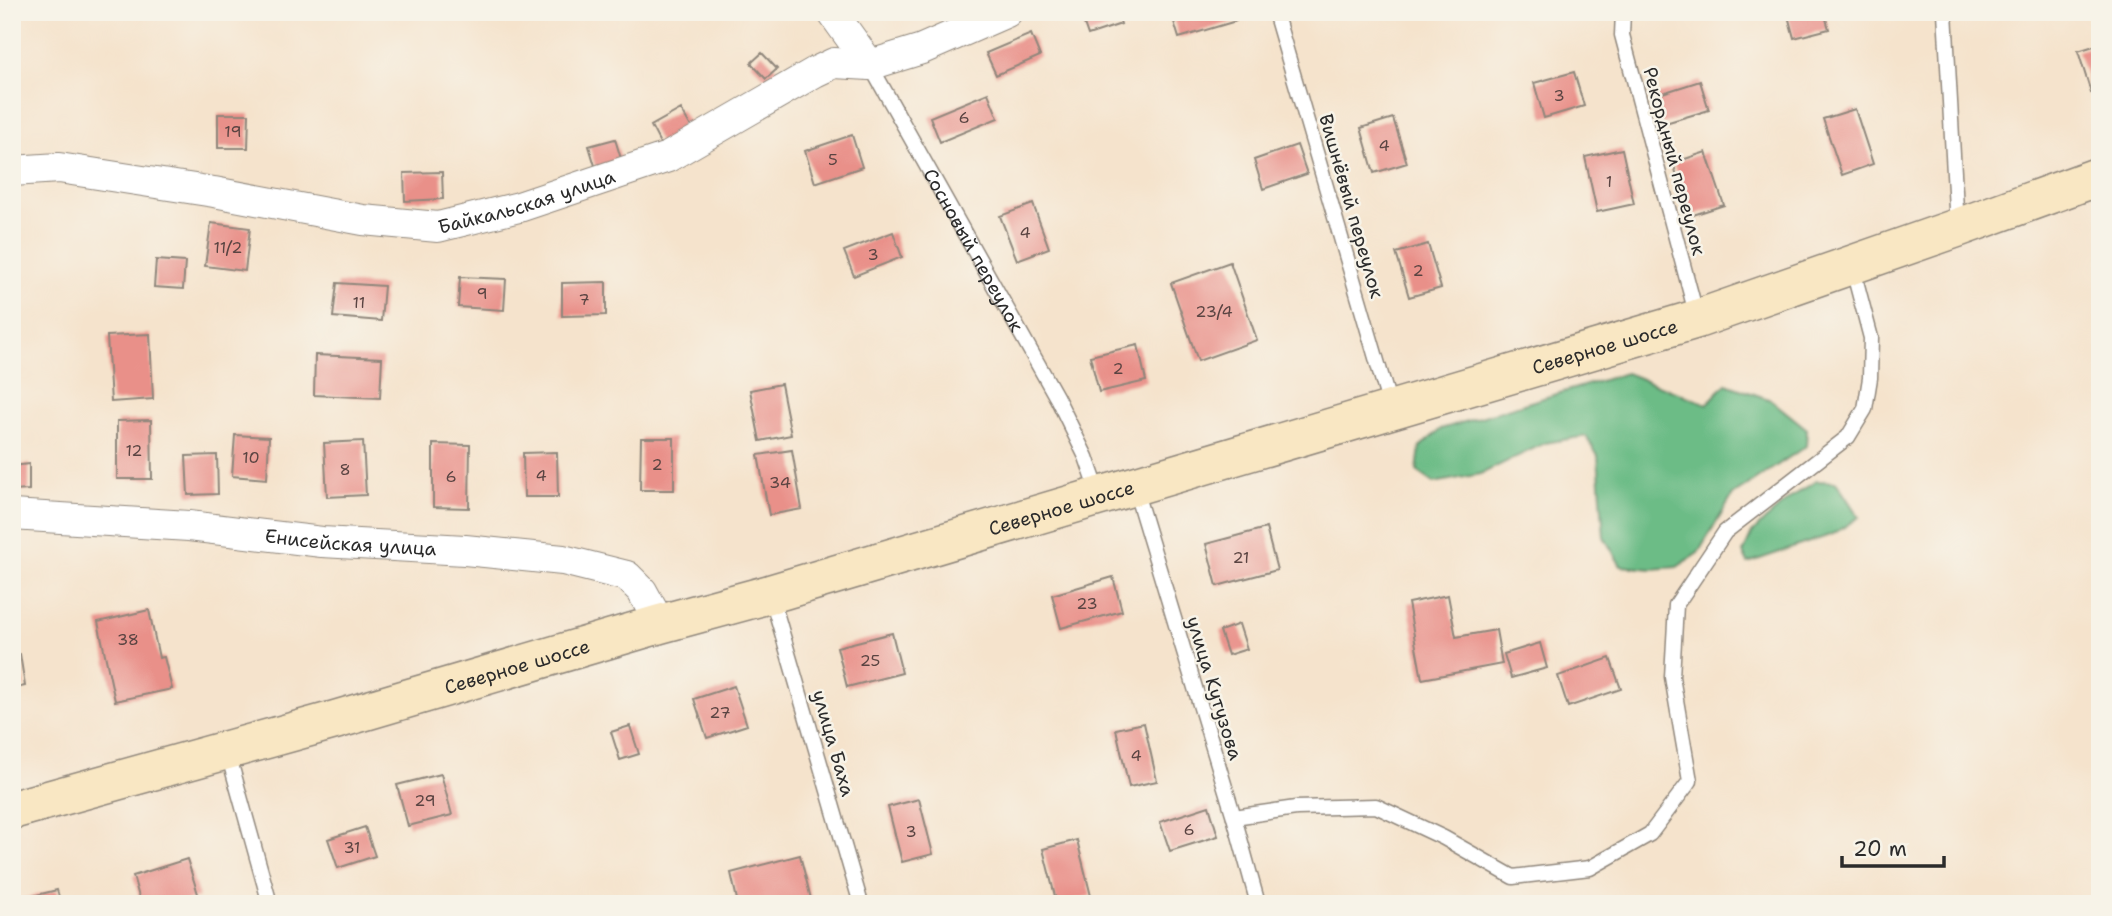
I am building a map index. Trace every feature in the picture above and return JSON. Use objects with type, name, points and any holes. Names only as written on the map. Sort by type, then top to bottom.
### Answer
[{"type":"main road","name":"Северное шоссе","points":[[12,810],[770,594],[1697,318],[2100,176]]},
{"type":"street","name":"Сосновый переулок","points":[[832,12],[870,65]]},
{"type":"street","name":"Байкальская улица","points":[[12,171],[59,168],[214,192],[363,220],[438,227],[519,207],[668,157],[834,63],[870,65],[922,49],[1007,12]]},
{"type":"street","name":"Енисейская улица","points":[[12,515],[189,526],[322,542],[465,550],[563,560],[627,576],[642,591],[660,624]]},
{"type":"lane","name":"Вишнёвый переулок","points":[[1275,12],[1391,410]]},
{"type":"lane","name":"Рекордный переулок","points":[[1623,12],[1622,35],[1697,318]]},
{"type":"lane","points":[[1944,12],[1957,228]]},
{"type":"lane","name":"Сосновый переулок","points":[[870,65],[1056,398],[1086,457],[1116,490]]},
{"type":"lane","points":[[1234,817],[1296,808],[1376,806],[1444,838],[1513,877],[1590,867],[1650,834],[1690,780],[1672,677],[1676,605],[1725,532],[1848,437],[1865,409],[1870,378],[1871,338],[1852,264]]},
{"type":"lane","name":"улица Кутузова","points":[[1116,490],[1234,817],[1258,904]]},
{"type":"lane","name":"улица Баха","points":[[770,594],[862,904]]},
{"type":"lane","points":[[227,750],[270,904]]},
{"type":"green space","points":[[1626,373],[1707,404],[1726,384],[1771,400],[1807,429],[1806,446],[1733,495],[1698,553],[1677,567],[1652,569],[1621,566],[1604,537],[1598,456],[1586,436],[1545,443],[1481,474],[1434,483],[1417,471],[1420,447],[1441,429]]},
{"type":"green space","points":[[1816,481],[1836,482],[1859,517],[1833,534],[1748,563],[1743,553],[1752,533],[1789,499]]},
{"type":"building","points":[[1080,12],[1117,12],[1121,24],[1088,35]]},
{"type":"building","points":[[1171,12],[1234,12],[1236,21],[1179,38]]},
{"type":"building","points":[[1787,12],[1824,12],[1829,29],[1794,38]]},
{"type":"building","points":[[1031,34],[1040,56],[996,75],[986,53]]},
{"type":"building","points":[[2100,44],[2100,91],[2091,93],[2078,51]]},
{"type":"building","points":[[762,53],[777,69],[766,79],[751,63]]},
{"type":"building","points":[[1574,72],[1584,106],[1544,118],[1534,83]]},
{"type":"building","points":[[1700,81],[1709,110],[1662,124],[1653,96]]},
{"type":"building","points":[[988,93],[998,118],[940,142],[930,117]]},
{"type":"building","points":[[681,109],[696,136],[665,153],[651,126]]},
{"type":"building","points":[[1855,109],[1873,164],[1842,175],[1823,119]]},
{"type":"building","points":[[218,114],[249,114],[248,148],[218,148]]},
{"type":"building","points":[[1393,118],[1407,163],[1374,173],[1361,128]]},
{"type":"building","points":[[852,135],[862,167],[815,183],[805,151]]},
{"type":"building","points":[[615,139],[622,162],[596,169],[589,146]]},
{"type":"building","points":[[1297,145],[1307,174],[1263,189],[1254,160]]},
{"type":"building","points":[[1622,149],[1634,204],[1597,212],[1585,157]]},
{"type":"building","points":[[1706,152],[1724,205],[1690,216],[1673,163]]},
{"type":"building","points":[[442,172],[443,199],[405,201],[404,173]]},
{"type":"building","points":[[1033,204],[1049,248],[1017,260],[1000,216]]},
{"type":"building","points":[[211,223],[250,228],[245,271],[205,266]]},
{"type":"building","points":[[893,232],[902,257],[854,276],[844,251]]},
{"type":"building","points":[[1428,244],[1441,288],[1409,297],[1396,253]]},
{"type":"building","points":[[156,260],[185,262],[183,289],[154,287]]},
{"type":"building","points":[[1230,262],[1257,340],[1198,361],[1171,283]]},
{"type":"building","points":[[460,277],[506,279],[504,310],[458,307]]},
{"type":"building","points":[[606,282],[606,315],[562,316],[562,283]]},
{"type":"building","points":[[337,283],[384,286],[381,321],[333,317]]},
{"type":"building","points":[[150,334],[153,399],[111,402],[107,336]]},
{"type":"building","points":[[1138,345],[1146,381],[1099,392],[1090,356]]},
{"type":"building","points":[[315,355],[382,358],[380,398],[314,395]]},
{"type":"building","points":[[781,384],[791,435],[760,441],[750,390]]},
{"type":"building","points":[[151,420],[152,479],[117,479],[117,421]]},
{"type":"building","points":[[235,435],[269,437],[267,479],[232,476]]},
{"type":"building","points":[[641,438],[674,438],[674,490],[640,490]]},
{"type":"building","points":[[363,441],[366,495],[327,497],[324,443]]},
{"type":"building","points":[[433,444],[470,445],[469,508],[433,507]]},
{"type":"building","points":[[792,450],[802,509],[769,515],[758,455]]},
{"type":"building","points":[[557,452],[558,497],[524,497],[523,453]]},
{"type":"building","points":[[217,455],[218,494],[188,495],[186,456]]},
{"type":"building","points":[[29,464],[29,490],[12,491],[12,466]]},
{"type":"building","points":[[1266,528],[1277,570],[1217,586],[1206,544]]},
{"type":"building","points":[[1113,577],[1122,611],[1061,628],[1052,595]]},
{"type":"building","points":[[1448,595],[1456,637],[1496,630],[1502,664],[1422,679],[1408,603]]},
{"type":"building","points":[[149,610],[159,658],[164,657],[172,689],[115,701],[98,622]]},
{"type":"building","points":[[1239,624],[1247,649],[1228,655],[1220,631]]},
{"type":"building","points":[[892,633],[902,673],[847,687],[837,647]]},
{"type":"building","points":[[1540,643],[1547,668],[1511,678],[1504,654]]},
{"type":"building","points":[[20,654],[25,686],[12,689],[12,655]]},
{"type":"building","points":[[1610,658],[1621,689],[1568,707],[1558,676]]},
{"type":"building","points":[[734,686],[747,725],[707,738],[694,699]]},
{"type":"building","points":[[1144,723],[1157,781],[1129,787],[1116,729]]},
{"type":"building","points":[[630,726],[639,754],[620,760],[611,732]]},
{"type":"building","points":[[441,774],[452,815],[408,826],[397,785]]},
{"type":"building","points":[[919,799],[933,854],[902,862],[888,807]]},
{"type":"building","points":[[1209,806],[1218,836],[1170,851],[1160,822]]},
{"type":"building","points":[[365,827],[375,856],[338,868],[328,839]]},
{"type":"building","points":[[1077,840],[1091,896],[1057,904],[1043,849]]},
{"type":"building","points":[[800,855],[811,899],[791,904],[738,904],[731,873]]},
{"type":"building","points":[[187,859],[199,897],[177,904],[141,904],[133,876]]},
{"type":"building","points":[[57,890],[61,904],[23,904],[21,899]]}]
